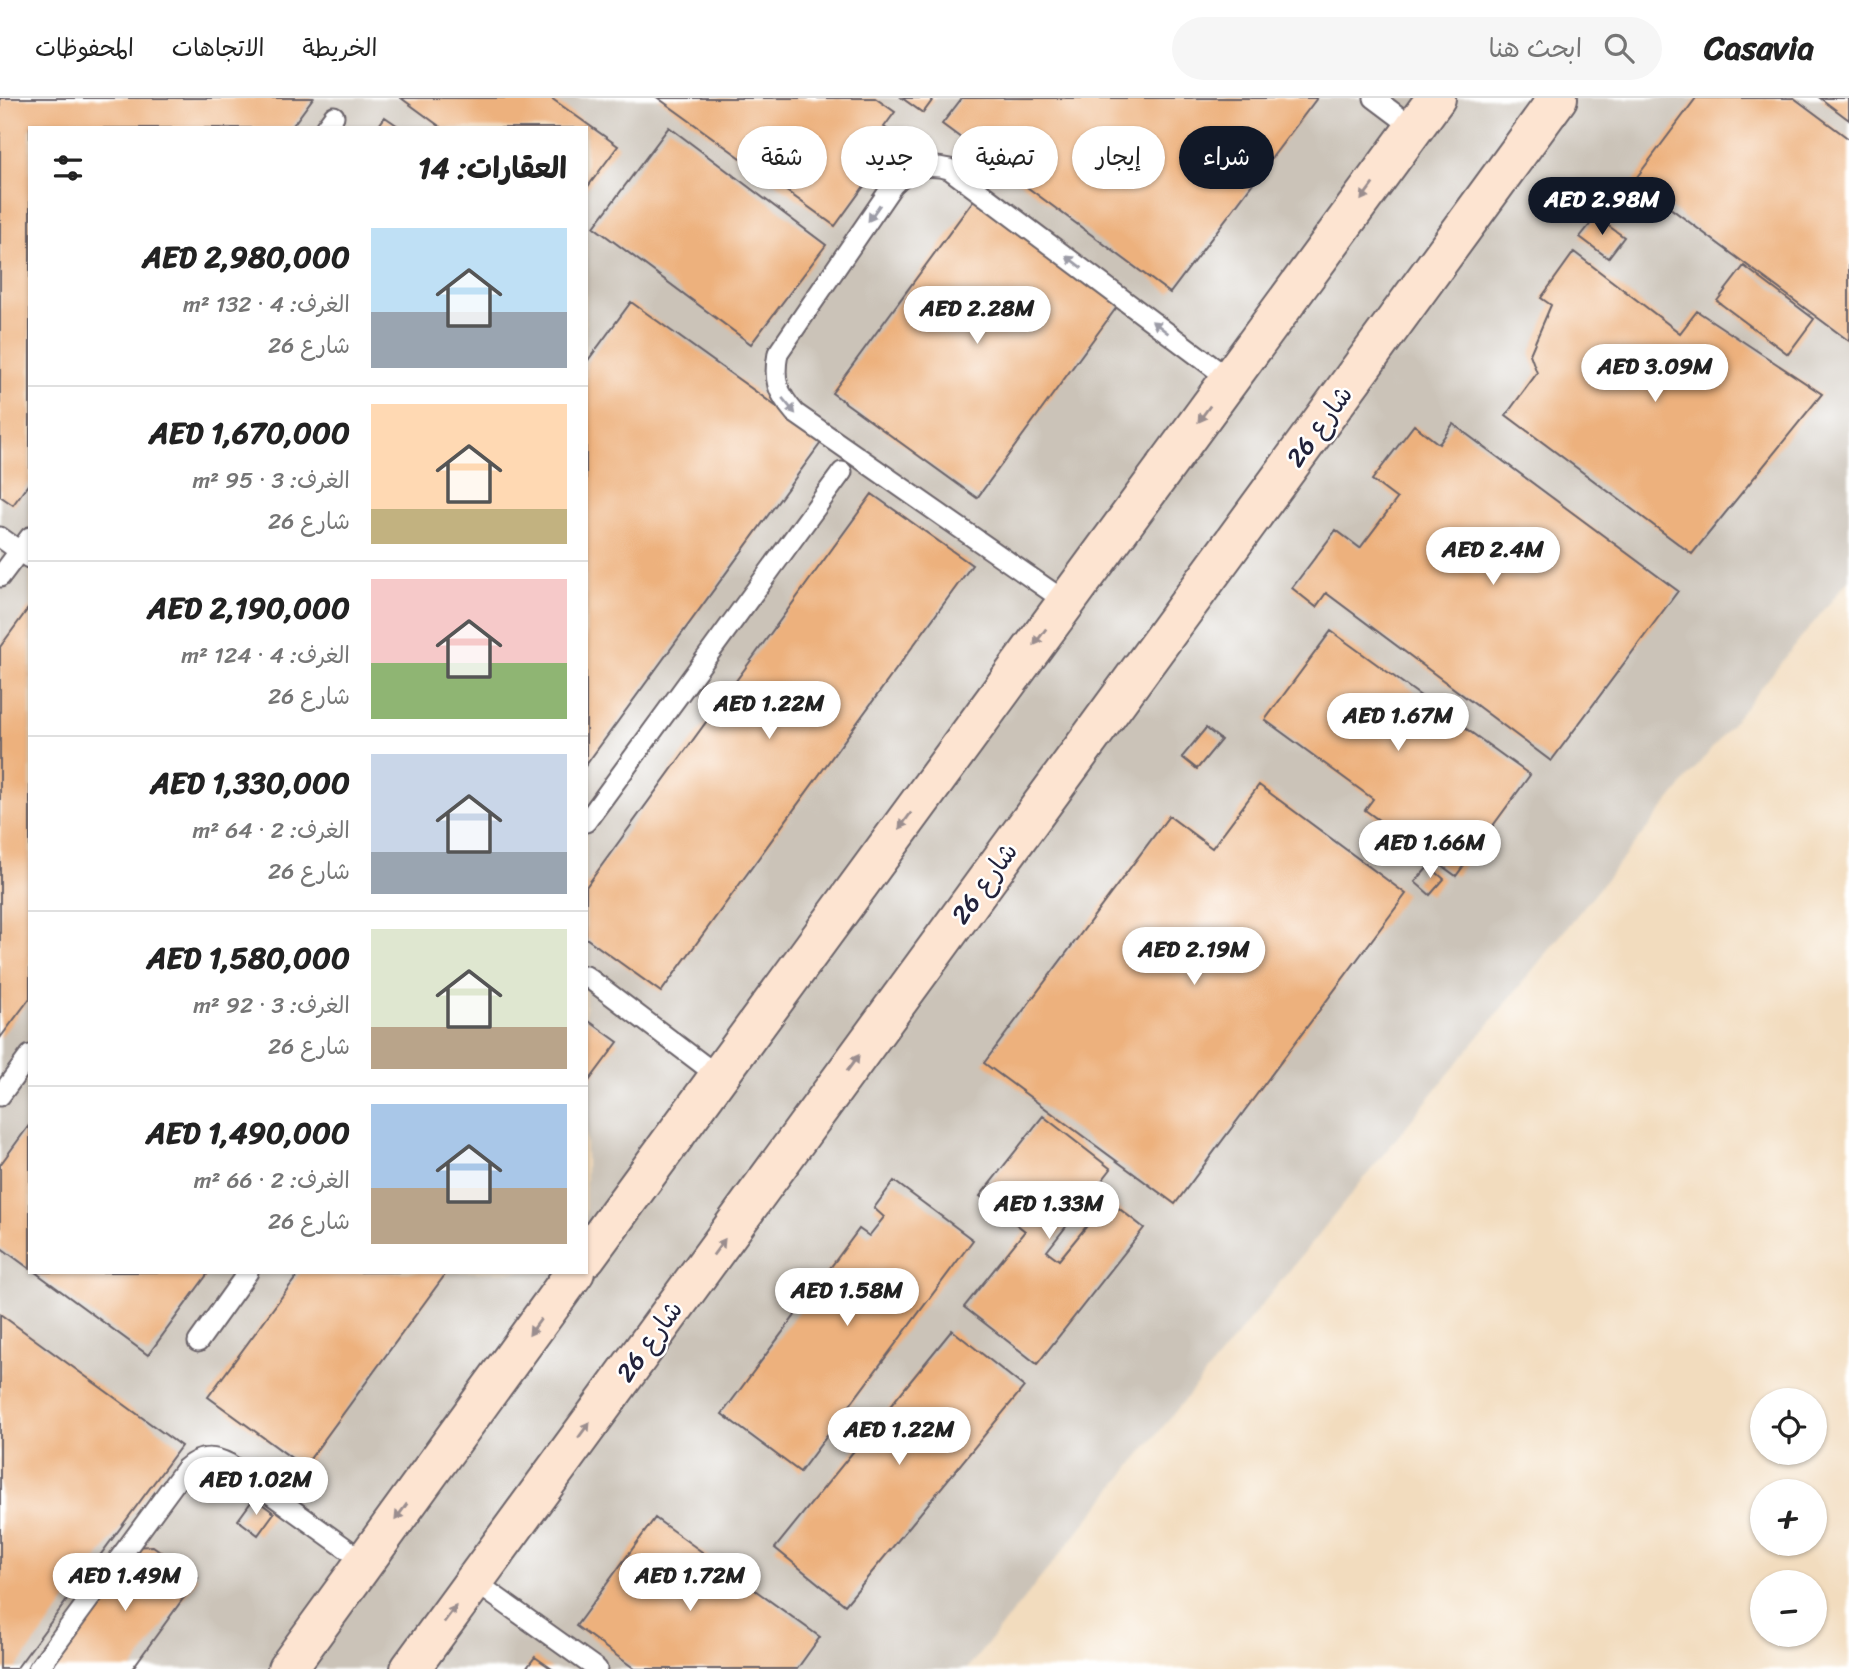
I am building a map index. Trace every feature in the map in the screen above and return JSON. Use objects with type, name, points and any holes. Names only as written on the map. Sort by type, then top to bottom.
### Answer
[{"type":"main road","name":"شارع 26","points":[[410,1669],[1559,98]]},
{"type":"main road","points":[[588,1254],[1425,113]]},
{"type":"main road","points":[[287,1669],[574,1274]]},
{"type":"lane","points":[[1374,98],[1425,113]]},
{"type":"lane","points":[[1066,602],[794,413],[776,386],[778,353],[893,185],[912,169],[937,166],[949,169],[1230,379]]},
{"type":"lane","points":[[588,819],[842,472]]},
{"type":"lane","points":[[0,537],[26,549],[0,578]]},
{"type":"lane","points":[[588,978],[718,1076]]},
{"type":"lane","points":[[0,1096],[28,1058]]},
{"type":"lane","points":[[198,1342],[247,1274]]},
{"type":"lane","points":[[38,1669],[185,1469],[201,1458],[211,1457],[229,1464],[365,1562]]},
{"type":"lane","points":[[474,1581],[597,1669]]},
{"type":"shaded area","points":[[0,98],[1849,98],[1849,579],[967,1669],[0,1669]]},
{"type":"building","points":[[0,98],[313,98],[292,126],[28,126],[28,485],[13,505],[0,496]]},
{"type":"building","points":[[401,98],[551,98],[618,146],[588,186],[588,126],[439,126]]},
{"type":"building","points":[[658,98],[875,98],[895,112],[885,126],[841,126],[841,189],[862,189],[835,226],[784,189],[827,189],[827,126],[737,126],[737,155]]},
{"type":"building","points":[[902,98],[934,98],[923,113]]},
{"type":"building","points":[[962,98],[1317,98],[1274,155],[1274,126],[1179,126],[1179,189],[1248,189],[1170,293],[1030,189],[1058,189],[1058,126],[952,126],[952,131],[942,124]]},
{"type":"building","points":[[1696,98],[1794,98],[1849,139],[1849,341],[1634,181]]},
{"type":"building","points":[[1820,98],[1849,98],[1849,120]]},
{"type":"building","points":[[385,117],[398,126],[378,126]]},
{"type":"building","points":[[669,127],[737,178],[737,189],[751,189],[826,245],[751,344],[594,227]]},
{"type":"building","points":[[978,194],[1122,300],[977,498],[832,393]]},
{"type":"building","points":[[1596,217],[1624,237],[1608,258],[1580,237]]},
{"type":"building","points":[[1574,252],[1680,333],[1697,311],[1822,394],[1692,554],[1506,415],[1537,373],[1530,354],[1551,305],[1541,298]]},
{"type":"building","points":[[1744,266],[1814,319],[1788,354],[1717,301]]},
{"type":"building","points":[[631,302],[823,440],[588,762],[588,360]]},
{"type":"building","points":[[1453,424],[1678,591],[1551,761],[1326,593],[1316,607],[1292,588],[1336,530],[1360,548],[1397,499],[1372,480],[1414,425],[1439,444]]},
{"type":"building","points":[[872,494],[972,565],[661,992],[588,939],[588,884]]},
{"type":"building","points":[[28,609],[28,1001],[0,1038],[0,647]]},
{"type":"building","points":[[1331,631],[1530,775],[1456,876],[1365,810],[1373,799],[1265,720]]},
{"type":"building","points":[[1206,728],[1221,740],[1197,769],[1182,757]]},
{"type":"building","points":[[1259,785],[1406,894],[1175,1204],[984,1063],[1169,816],[1212,848]]},
{"type":"building","points":[[1429,866],[1444,879],[1430,895],[1415,882]]},
{"type":"building","points":[[588,1020],[618,1042],[588,1082]]},
{"type":"building","points":[[1043,1116],[1111,1169],[1047,1251],[1059,1260],[1108,1200],[1144,1228],[1037,1364],[964,1307],[1025,1231],[980,1196]]},
{"type":"building","points":[[28,1127],[28,1268],[0,1247],[0,1165]]},
{"type":"building","points":[[894,1181],[973,1240],[800,1472],[722,1414],[859,1229],[869,1236],[884,1217],[874,1208]]},
{"type":"building","points":[[38,1274],[208,1274],[148,1355]]},
{"type":"building","points":[[299,1274],[446,1274],[304,1467],[208,1397]]},
{"type":"building","points":[[0,1314],[181,1446],[16,1669],[0,1669]]},
{"type":"building","points":[[952,1330],[1024,1387],[845,1605],[775,1548]]},
{"type":"building","points":[[254,1498],[274,1513],[258,1535],[238,1520]]},
{"type":"building","points":[[655,1518],[820,1637],[797,1669],[635,1669],[576,1626]]},
{"type":"building","points":[[153,1546],[198,1578],[132,1669],[41,1669],[129,1547]]},
{"type":"building","points":[[535,1657],[552,1669],[526,1669]]}]
